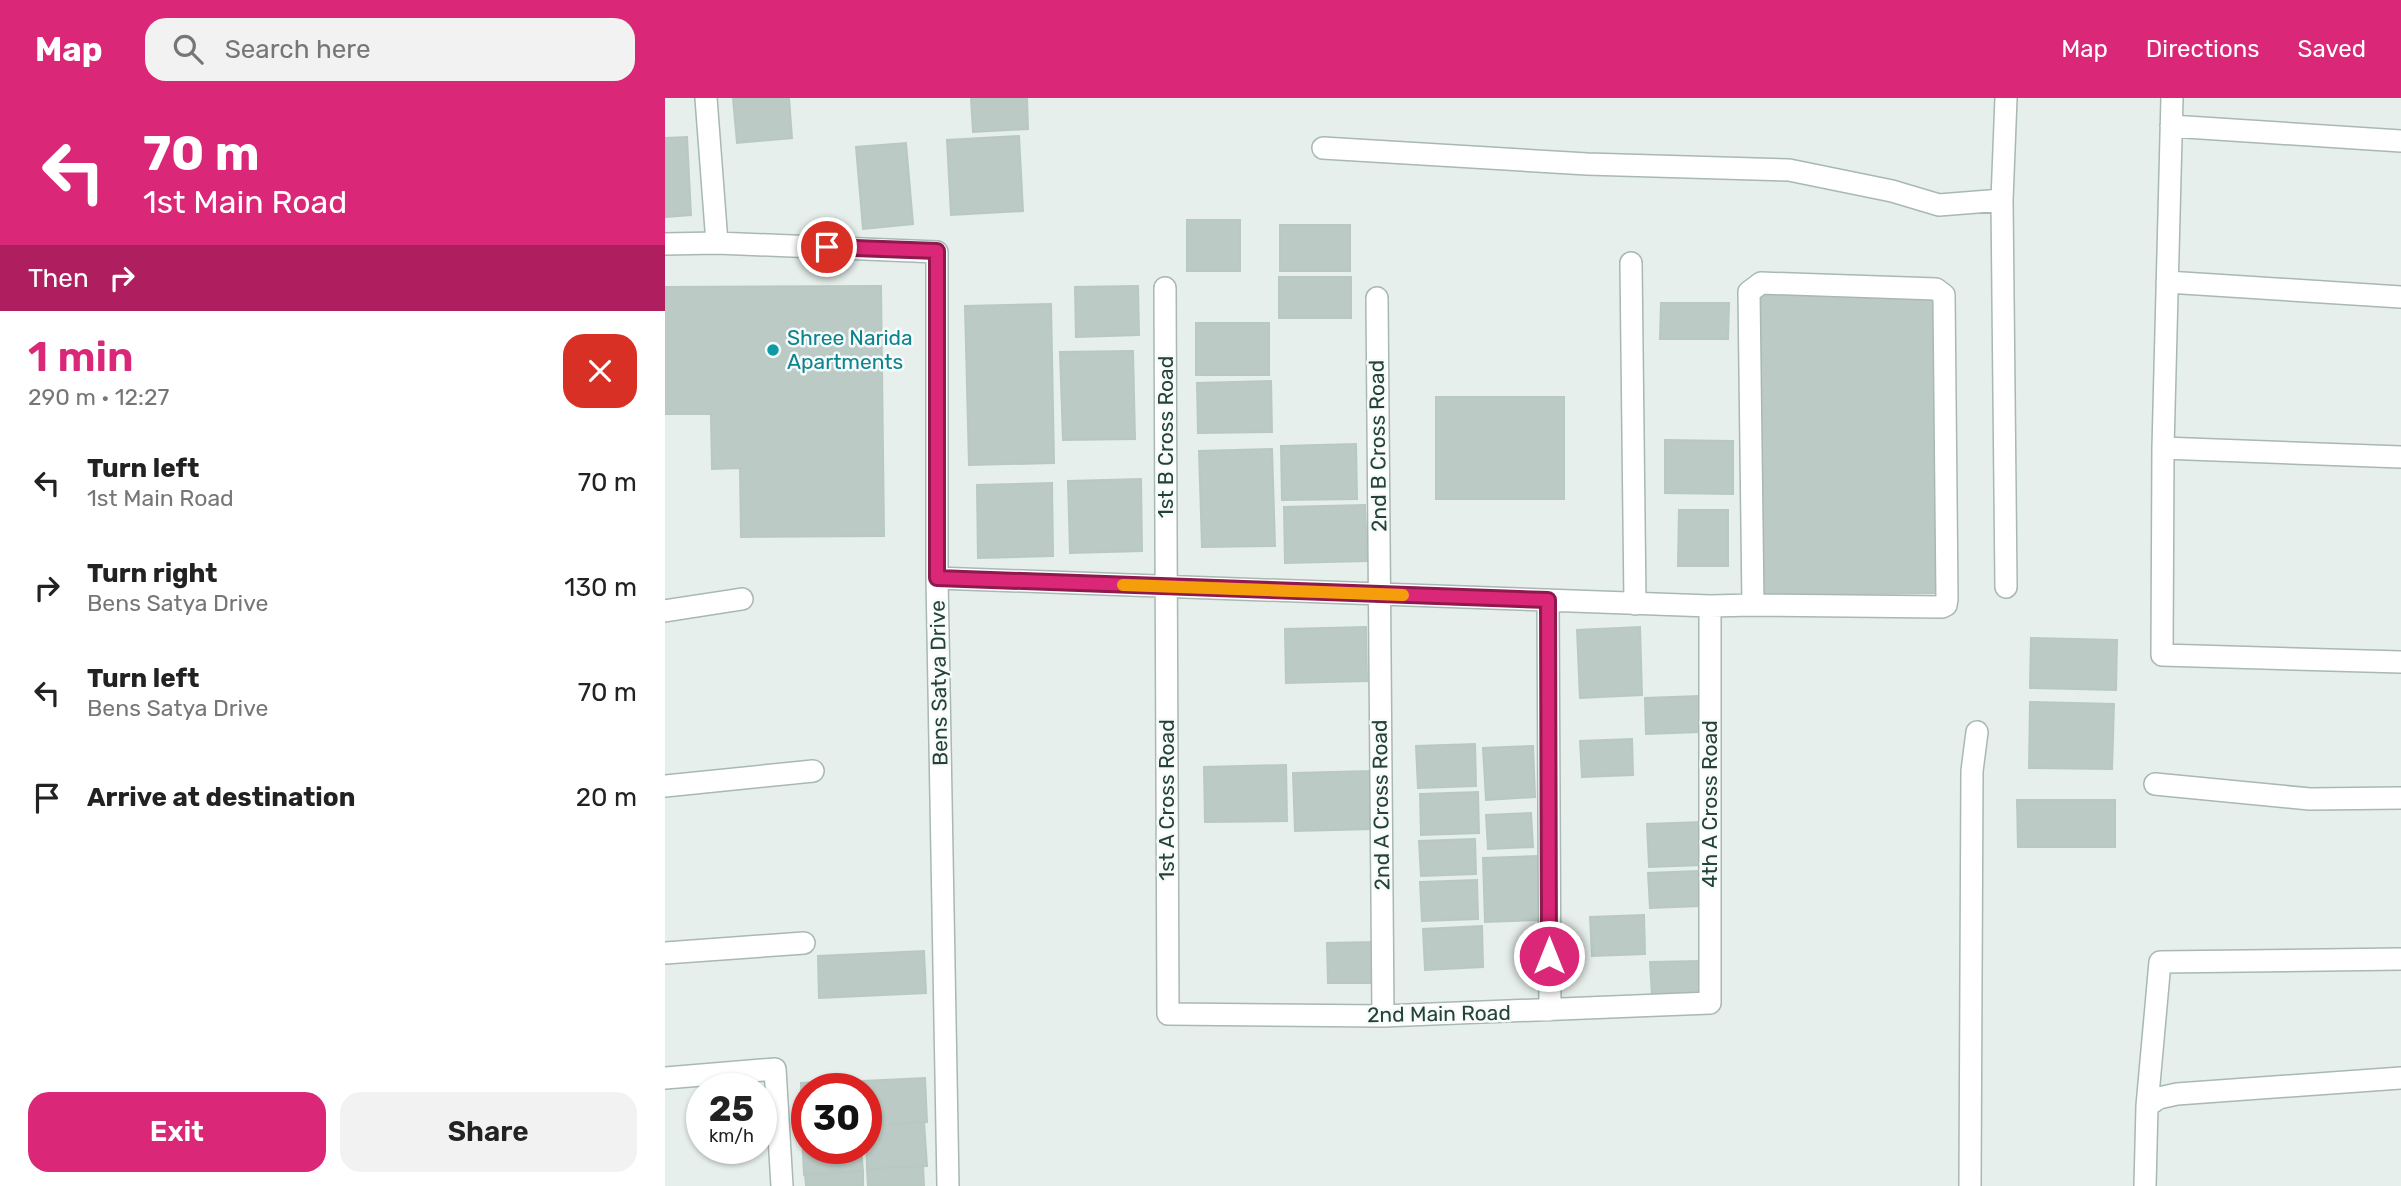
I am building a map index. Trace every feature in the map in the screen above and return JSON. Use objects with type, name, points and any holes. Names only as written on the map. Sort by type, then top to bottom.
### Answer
[{"type":"street","points":[[665,244],[717,243],[706,98]]},
{"type":"street","points":[[2005,587],[2001,200],[2006,98]]},
{"type":"street","points":[[2172,98],[2162,448],[2162,655],[2401,662]]},
{"type":"street","points":[[2171,126],[2401,142]]},
{"type":"street","points":[[1323,148],[1587,164],[1789,170],[1892,191],[1939,205],[2001,200]]},
{"type":"street","name":"Bens Satya Drive","points":[[717,243],[937,251],[937,578],[947,1186]]},
{"type":"street","points":[[1631,263],[1635,604]]},
{"type":"street","points":[[2167,282],[2401,297]]},
{"type":"street","points":[[937,578],[1635,604],[1942,607],[1946,605],[1947,599],[1944,295],[1936,289],[1761,283],[1749,292],[1753,604]]},
{"type":"street","name":"1st B Cross Road","points":[[1165,288],[1166,586]]},
{"type":"street","name":"2nd B Cross Road","points":[[1377,298],[1379,594]]},
{"type":"street","points":[[2162,448],[2401,457]]},
{"type":"street","name":"1st A Cross Road","points":[[1166,586],[1168,1014]]},
{"type":"street","name":"2nd A Cross Road","points":[[1379,594],[1383,1016]]},
{"type":"street","points":[[665,611],[743,599]]},
{"type":"street","points":[[1548,600],[1550,1010]]},
{"type":"street","name":"4th A Cross Road","points":[[1710,606],[1710,1003]]},
{"type":"street","points":[[1970,1186],[1972,771],[1977,732]]},
{"type":"street","points":[[665,786],[813,771]]},
{"type":"street","points":[[2155,784],[2310,799],[2401,798]]},
{"type":"street","points":[[665,953],[804,943]]},
{"type":"street","points":[[2145,1186],[2147,1106],[2160,962],[2401,959]]},
{"type":"street","name":"2nd Main Road","points":[[1168,1014],[1383,1016],[1710,1003]]},
{"type":"street","points":[[665,1077],[775,1069],[782,1186]]},
{"type":"street","points":[[2147,1106],[2159,1097],[2177,1094],[2401,1078]]},
{"type":"building","points":[[733,98],[789,98],[792,138],[737,143]]},
{"type":"building","points":[[971,98],[1027,98],[1028,129],[973,132]]},
{"type":"building","points":[[1019,136],[1023,211],[951,215],[947,140]]},
{"type":"building","points":[[687,137],[691,215],[665,217],[665,138]]},
{"type":"building","points":[[906,143],[913,224],[863,229],[856,147]]},
{"type":"building","points":[[1187,220],[1240,220],[1240,271],[1187,271]]},
{"type":"building","points":[[1280,225],[1350,225],[1350,271],[1280,271]]},
{"type":"building","points":[[1279,277],[1351,277],[1351,318],[1279,318]]},
{"type":"building","name":"Shree Narida Apartments","points":[[881,286],[884,536],[741,537],[740,468],[712,469],[711,414],[665,414],[665,287]]},
{"type":"building","points":[[1138,286],[1139,335],[1076,337],[1075,287]]},
{"type":"building","points":[[1935,291],[1939,593],[1763,595],[1759,293]]},
{"type":"building","points":[[1661,303],[1729,303],[1728,339],[1660,339]]},
{"type":"building","points":[[1051,304],[1054,463],[969,465],[965,306]]},
{"type":"building","points":[[1196,323],[1269,323],[1269,375],[1196,375]]},
{"type":"building","points":[[1133,351],[1135,439],[1063,440],[1060,352]]},
{"type":"building","points":[[1271,381],[1272,432],[1198,433],[1197,383]]},
{"type":"building","points":[[1436,397],[1564,397],[1564,499],[1436,499]]},
{"type":"building","points":[[1665,440],[1733,441],[1733,494],[1665,493]]},
{"type":"building","points":[[1356,444],[1357,499],[1282,500],[1281,446]]},
{"type":"building","points":[[1272,449],[1275,546],[1202,547],[1199,451]]},
{"type":"building","points":[[1141,479],[1142,551],[1070,553],[1068,481]]},
{"type":"building","points":[[1052,483],[1053,556],[978,558],[977,485]]},
{"type":"building","points":[[1365,505],[1367,561],[1285,563],[1284,507]]},
{"type":"building","points":[[1679,510],[1728,510],[1728,566],[1678,566]]},
{"type":"building","points":[[1366,627],[1367,681],[1286,683],[1285,629]]},
{"type":"building","points":[[1640,627],[1642,695],[1580,698],[1577,630]]},
{"type":"building","points":[[2031,638],[2117,640],[2116,690],[2030,688]]},
{"type":"building","points":[[1699,696],[1700,732],[1646,734],[1645,698]]},
{"type":"building","points":[[2030,702],[2114,704],[2112,769],[2029,768]]},
{"type":"building","points":[[1632,739],[1633,775],[1582,777],[1580,741]]},
{"type":"building","points":[[1475,744],[1476,786],[1418,788],[1416,746]]},
{"type":"building","points":[[1533,746],[1535,797],[1486,800],[1483,748]]},
{"type":"building","points":[[1286,765],[1287,821],[1205,822],[1204,767]]},
{"type":"building","points":[[1372,771],[1373,829],[1295,831],[1293,773]]},
{"type":"building","points":[[1478,792],[1479,833],[1421,835],[1420,794]]},
{"type":"building","points":[[2017,800],[2115,800],[2115,847],[2018,847]]},
{"type":"building","points":[[1531,813],[1533,847],[1488,849],[1486,815]]},
{"type":"building","points":[[1701,822],[1703,865],[1649,867],[1647,824]]},
{"type":"building","points":[[1475,839],[1476,874],[1421,876],[1419,841]]},
{"type":"building","points":[[1538,856],[1540,920],[1485,922],[1483,858]]},
{"type":"building","points":[[1698,871],[1700,906],[1650,908],[1648,873]]},
{"type":"building","points":[[1477,880],[1478,919],[1422,921],[1420,882]]},
{"type":"building","points":[[1644,915],[1645,954],[1592,956],[1590,917]]},
{"type":"building","points":[[1482,926],[1483,967],[1425,970],[1423,929]]},
{"type":"building","points":[[1375,942],[1376,983],[1328,983],[1327,943]]},
{"type":"building","points":[[924,951],[926,993],[819,998],[818,956]]},
{"type":"building","points":[[1702,961],[1703,995],[1652,996],[1650,962]]},
{"type":"building","points":[[925,1078],[927,1122],[882,1125],[882,1080]]},
{"type":"building","points":[[924,1122],[927,1166],[867,1169],[867,1164],[882,1164],[882,1125]]},
{"type":"building","points":[[804,1164],[862,1164],[863,1171],[804,1175]]},
{"type":"building","points":[[923,1166],[924,1186],[868,1186],[867,1169]]},
{"type":"building","points":[[863,1171],[863,1186],[806,1186],[805,1174]]},
{"type":"slow traffic","points":[[1123,585],[1403,595]]},
{"type":"place","name":"Shree Narida Apartments","points":[[773,350]]},
{"type":"route","points":[[827,247],[937,251],[937,578],[1548,600],[1549,956]]}]
